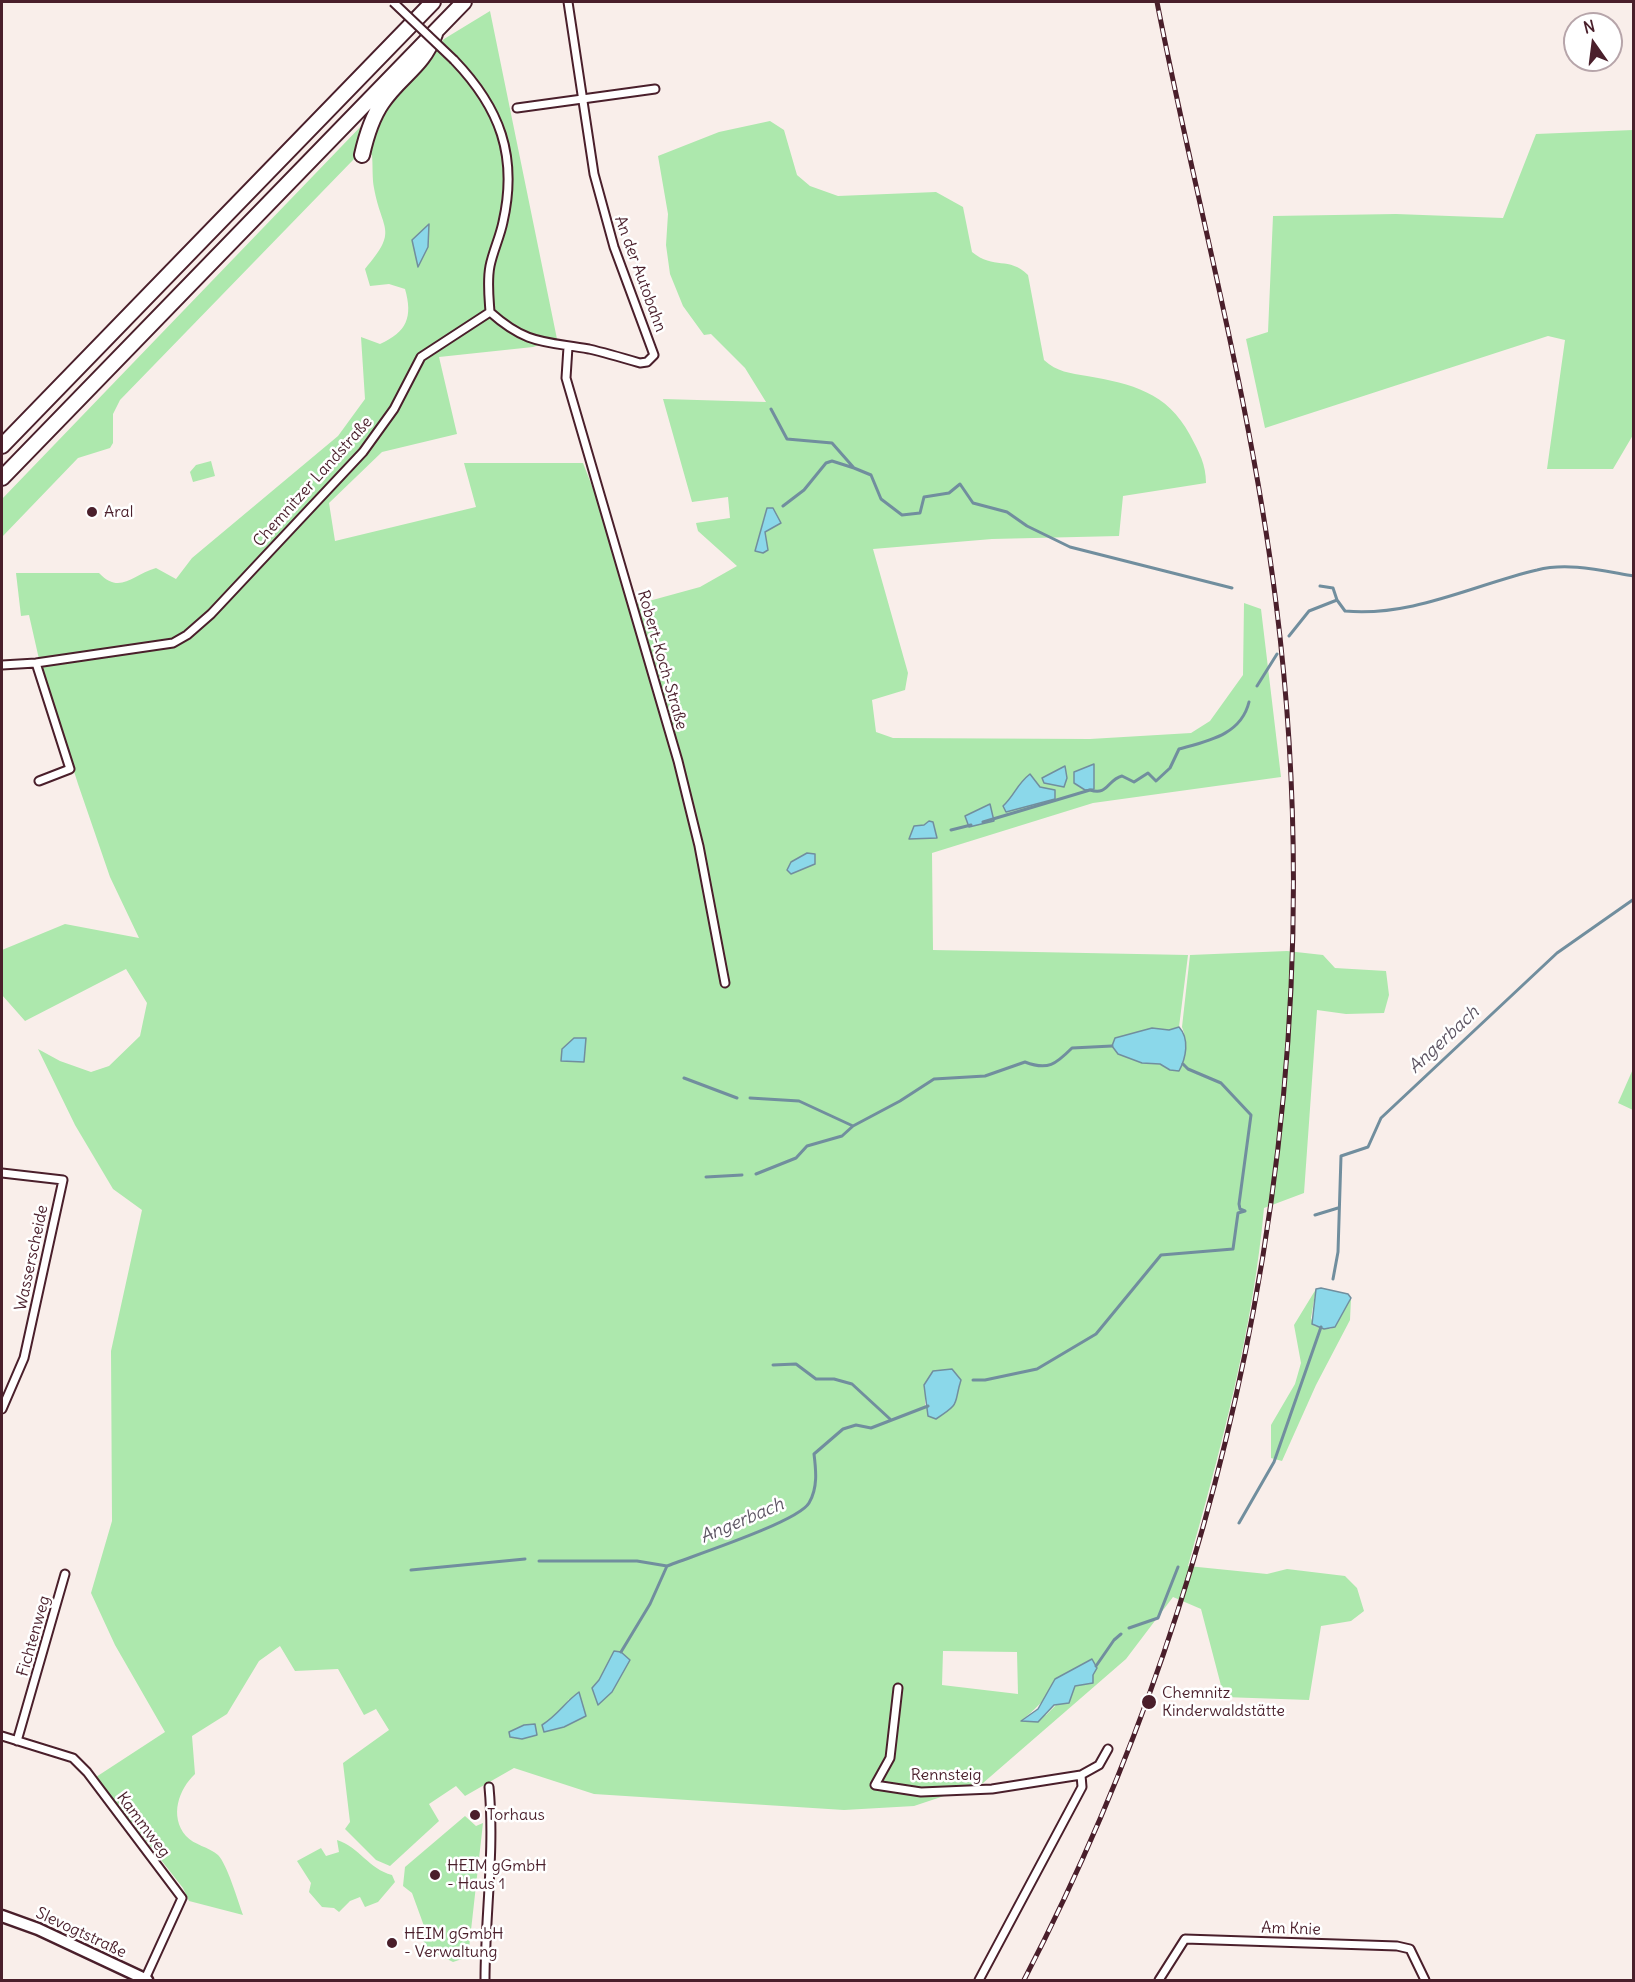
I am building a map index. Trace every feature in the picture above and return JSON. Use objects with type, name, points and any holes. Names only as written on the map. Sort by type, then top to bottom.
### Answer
[{"type":"highway","points":[[2,446],[432,2]]},
{"type":"highway","points":[[2,478],[464,2]]},
{"type":"highway","points":[[362,155],[370,125],[382,102],[428,54],[437,29]]},
{"type":"street","points":[[393,2],[454,60],[482,93],[506,143],[510,180],[503,223],[490,267],[488,287],[490,312]]},
{"type":"street","name":"An der Autobahn","points":[[490,312],[504,325],[530,339],[593,350],[640,363],[647,362],[654,355],[614,247],[594,174],[568,2]]},
{"type":"street","points":[[517,108],[581,97],[655,89]]},
{"type":"street","name":"Chemnitzer Landstraße","points":[[2,665],[36,663],[173,643],[201,625],[363,452],[394,409],[421,357],[490,312]]},
{"type":"street","name":"Robert-Koch-Straße","points":[[568,347],[567,378],[678,761],[706,880],[726,983]]},
{"type":"street","points":[[36,663],[70,769],[39,782]]},
{"type":"street","name":"Wasserscheide","points":[[2,1173],[63,1180],[24,1358],[2,1409]]},
{"type":"street","name":"Fichtenweg","points":[[17,1741],[65,1574]]},
{"type":"street","name":"Rennsteig","points":[[898,1688],[890,1758],[875,1785],[921,1792],[992,1789],[1081,1775],[1099,1765],[1108,1749]]},
{"type":"street","name":"Kammweg","points":[[2,1736],[73,1758],[87,1772],[182,1898],[146,1980]]},
{"type":"street","points":[[979,1980],[1082,1787],[1081,1775]]},
{"type":"street","points":[[485,1980],[485,1923],[493,1825],[489,1787]]},
{"type":"street","name":"Slevogtstraße","points":[[2,1916],[38,1929],[146,1980]]},
{"type":"street","name":"Am Knie","points":[[1159,1980],[1185,1939],[1397,1946],[1410,1949],[1425,1980]]},
{"type":"green space","points":[[490,11],[557,339],[533,347],[439,357],[457,434],[382,452],[329,503],[335,541],[476,507],[464,463],[583,463],[638,604],[700,587],[737,566],[698,531],[696,523],[730,518],[728,497],[692,502],[663,399],[766,402],[745,368],[711,334],[704,335],[683,306],[670,274],[666,245],[668,214],[658,156],[719,132],[770,121],[784,130],[797,175],[810,186],[838,196],[936,192],[963,207],[972,252],[987,261],[1014,266],[1028,275],[1044,360],[1064,371],[1119,383],[1147,392],[1171,409],[1190,435],[1203,464],[1206,483],[1123,496],[1119,536],[992,539],[873,549],[908,673],[905,690],[872,700],[876,732],[893,738],[1090,739],[1191,733],[1210,721],[1243,675],[1244,603],[1261,609],[1281,777],[1093,803],[932,853],[933,950],[1188,955],[1179,1027],[1169,1030],[1152,1028],[1118,1054],[1142,1063],[1160,1064],[1170,1070],[1184,1033],[1182,1027],[1190,955],[1287,951],[1323,955],[1335,968],[1386,971],[1389,995],[1384,1013],[1346,1014],[1317,1010],[1304,1193],[1264,1208],[1244,1344],[1224,1433],[1188,1566],[1267,1574],[1287,1569],[1345,1576],[1357,1588],[1364,1611],[1351,1621],[1321,1626],[1309,1700],[1224,1697],[1201,1609],[1173,1597],[1126,1659],[983,1783],[914,1806],[844,1810],[594,1794],[514,1768],[465,1796],[456,1786],[429,1804],[439,1821],[390,1866],[376,1860],[345,1829],[350,1822],[343,1763],[389,1730],[376,1709],[364,1715],[338,1669],[295,1671],[280,1646],[259,1661],[227,1714],[192,1736],[195,1774],[184,1787],[178,1803],[177,1812],[181,1828],[189,1839],[218,1855],[225,1866],[243,1915],[189,1901],[183,1888],[96,1777],[165,1732],[115,1645],[91,1593],[112,1521],[111,1351],[142,1210],[113,1189],[75,1125],[38,1049],[60,1061],[91,1072],[109,1066],[140,1036],[147,1003],[126,969],[25,1021],[2,995],[2,950],[65,924],[139,938],[110,877],[78,784],[41,668],[29,615],[21,616],[16,573],[99,573],[106,579],[120,583],[156,568],[176,579],[192,558],[338,436],[365,399],[361,337],[380,344],[402,329],[408,316],[405,289],[389,284],[370,286],[365,269],[382,246],[385,230],[374,188],[372,155],[365,151],[386,104],[444,39]],"holes":[[[961,1380],[958,1389],[925,1408],[925,1397]],[[943,1651],[1017,1652],[1018,1694],[942,1685]],[[1092,1659],[1093,1675],[1075,1686],[1046,1715],[1022,1720],[1082,1664]],[[569,1699],[564,1727],[542,1725],[561,1712]],[[535,1724],[536,1735],[522,1739],[509,1733],[524,1725]]]},
{"type":"green space","points":[[365,122],[359,153],[354,159],[120,400],[113,414],[113,443],[110,448],[78,458],[2,537],[2,499]]},
{"type":"green space","points":[[1633,130],[1633,435],[1613,469],[1547,469],[1565,340],[1548,336],[1265,428],[1246,339],[1268,332],[1273,216],[1396,214],[1503,218],[1536,134]]},
{"type":"green space","points":[[211,461],[215,476],[193,482],[190,472],[196,465]]},
{"type":"green space","points":[[1633,1069],[1633,1110],[1618,1103]]},
{"type":"green space","points":[[1316,1289],[1311,1318],[1314,1326],[1330,1329],[1335,1327],[1351,1298],[1350,1320],[1316,1385],[1282,1461],[1271,1458],[1271,1425],[1295,1384],[1301,1363],[1294,1325]]},
{"type":"green space","points":[[465,1816],[476,1826],[483,1823],[468,1957],[453,1962],[431,1951],[417,1933],[424,1926],[412,1893],[403,1886],[405,1867]]},
{"type":"green space","points":[[337,1840],[345,1843],[377,1868],[392,1875],[395,1882],[378,1902],[365,1907],[360,1897],[350,1901],[339,1912],[334,1908],[322,1907],[309,1892],[311,1883],[297,1861],[321,1848],[326,1856],[339,1852]]},
{"type":"water","points":[[429,224],[428,247],[418,267],[412,240]]},
{"type":"water","points":[[767,508],[773,508],[781,523],[765,532],[768,550],[763,553],[755,551]]},
{"type":"water","points":[[1094,764],[1094,789],[1085,790],[1074,783],[1074,772]]},
{"type":"water","points":[[1065,766],[1067,778],[1064,787],[1044,783],[1042,778]]},
{"type":"water","points":[[1030,774],[1040,787],[1055,790],[1055,799],[1006,812],[1003,806]]},
{"type":"water","points":[[990,804],[994,821],[969,827],[965,816]]},
{"type":"water","points":[[929,821],[933,822],[937,838],[909,839],[914,826],[924,825]]},
{"type":"water","points":[[807,853],[815,854],[815,864],[791,874],[787,870],[791,862]]},
{"type":"water","points":[[1179,1027],[1185,1037],[1186,1049],[1179,1071],[1170,1070],[1160,1064],[1142,1063],[1118,1054],[1112,1046],[1115,1038],[1152,1028],[1169,1030]]},
{"type":"water","points":[[574,1038],[586,1038],[584,1062],[561,1061],[562,1049]]},
{"type":"water","points":[[1316,1289],[1348,1294],[1351,1298],[1335,1327],[1324,1329],[1312,1324]]},
{"type":"water","points":[[952,1369],[961,1380],[953,1406],[936,1419],[928,1416],[924,1385],[933,1371]]},
{"type":"water","points":[[614,1651],[621,1652],[630,1660],[612,1692],[598,1705],[592,1688],[599,1680]]},
{"type":"water","points":[[1092,1659],[1097,1668],[1093,1675],[1093,1683],[1075,1686],[1069,1703],[1054,1705],[1038,1722],[1021,1721],[1038,1709],[1055,1679]]},
{"type":"water","points":[[579,1692],[586,1716],[564,1727],[544,1732],[542,1725]]},
{"type":"water","points":[[535,1724],[537,1735],[522,1739],[510,1737],[509,1732],[524,1725]]},
{"type":"waterway","points":[[771,409],[787,439],[832,443],[854,468],[871,475],[881,499],[902,515],[920,513],[924,497],[949,493],[960,484],[973,503],[1007,512],[1027,526],[1070,547],[1232,588]]},
{"type":"waterway","points":[[783,506],[804,490],[826,463],[832,461],[854,468]]},
{"type":"waterway","points":[[1320,586],[1333,588],[1337,600],[1345,611],[1370,612],[1419,605],[1513,576],[1549,568],[1586,568],[1634,576]]},
{"type":"waterway","points":[[1289,636],[1309,611],[1337,600]]},
{"type":"waterway","points":[[1257,686],[1277,654]]},
{"type":"waterway","points":[[983,822],[1090,790],[1100,791],[1122,776],[1134,782],[1148,773],[1156,781],[1170,768],[1179,749],[1212,739],[1231,729],[1239,722],[1249,702]]},
{"type":"waterway","points":[[951,830],[971,825]]},
{"type":"waterway","name":"Angerbach","points":[[1333,1279],[1338,1252],[1341,1156],[1368,1147],[1381,1118],[1557,953],[1634,899]]},
{"type":"waterway","points":[[750,1098],[799,1101],[853,1126],[900,1101],[934,1079],[985,1076],[1025,1062],[1046,1066],[1056,1062],[1072,1048],[1112,1046]]},
{"type":"waterway","name":"Angerbach","points":[[973,1380],[985,1380],[1037,1369],[1096,1334],[1161,1255],[1233,1249],[1238,1213],[1245,1211],[1240,1209],[1239,1204],[1251,1115],[1221,1083],[1188,1069],[1183,1064]]},
{"type":"waterway","points":[[684,1078],[737,1098]]},
{"type":"waterway","points":[[756,1174],[796,1158],[807,1146],[842,1136],[853,1126]]},
{"type":"waterway","points":[[706,1177],[742,1175]]},
{"type":"waterway","name":"Angerbach","points":[[1315,1215],[1338,1208]]},
{"type":"waterway","points":[[1239,1523],[1274,1462],[1321,1327]]},
{"type":"waterway","points":[[773,1365],[796,1364],[816,1379],[834,1379],[852,1384],[890,1419]]},
{"type":"waterway","name":"Angerbach","points":[[621,1652],[650,1604],[667,1566],[766,1529],[801,1511],[809,1503],[814,1491],[816,1473],[814,1454],[843,1429],[856,1425],[871,1428],[928,1406]]},
{"type":"waterway","points":[[411,1570],[525,1559]]},
{"type":"waterway","points":[[539,1561],[637,1561],[667,1566]]},
{"type":"waterway","points":[[1129,1628],[1158,1618],[1178,1567]]},
{"type":"waterway","points":[[1096,1666],[1114,1640],[1121,1634]]},
{"type":"railway","points":[[1024,1980],[1100,1820],[1163,1654],[1215,1484],[1254,1310],[1279,1134],[1292,957],[1291,780],[1276,603],[1238,376],[1157,2]]},
{"type":"place","name":"Aral","points":[[92,512]]},
{"type":"place","name":"Chemnitz Kinderwaldstätte","points":[[1149,1702]]},
{"type":"place","name":"Torhaus","points":[[475,1815]]},
{"type":"place","name":"HEIM gGmbH - Haus 1","points":[[435,1875]]},
{"type":"place","name":"HEIM gGmbH - Verwaltung","points":[[392,1943]]}]
